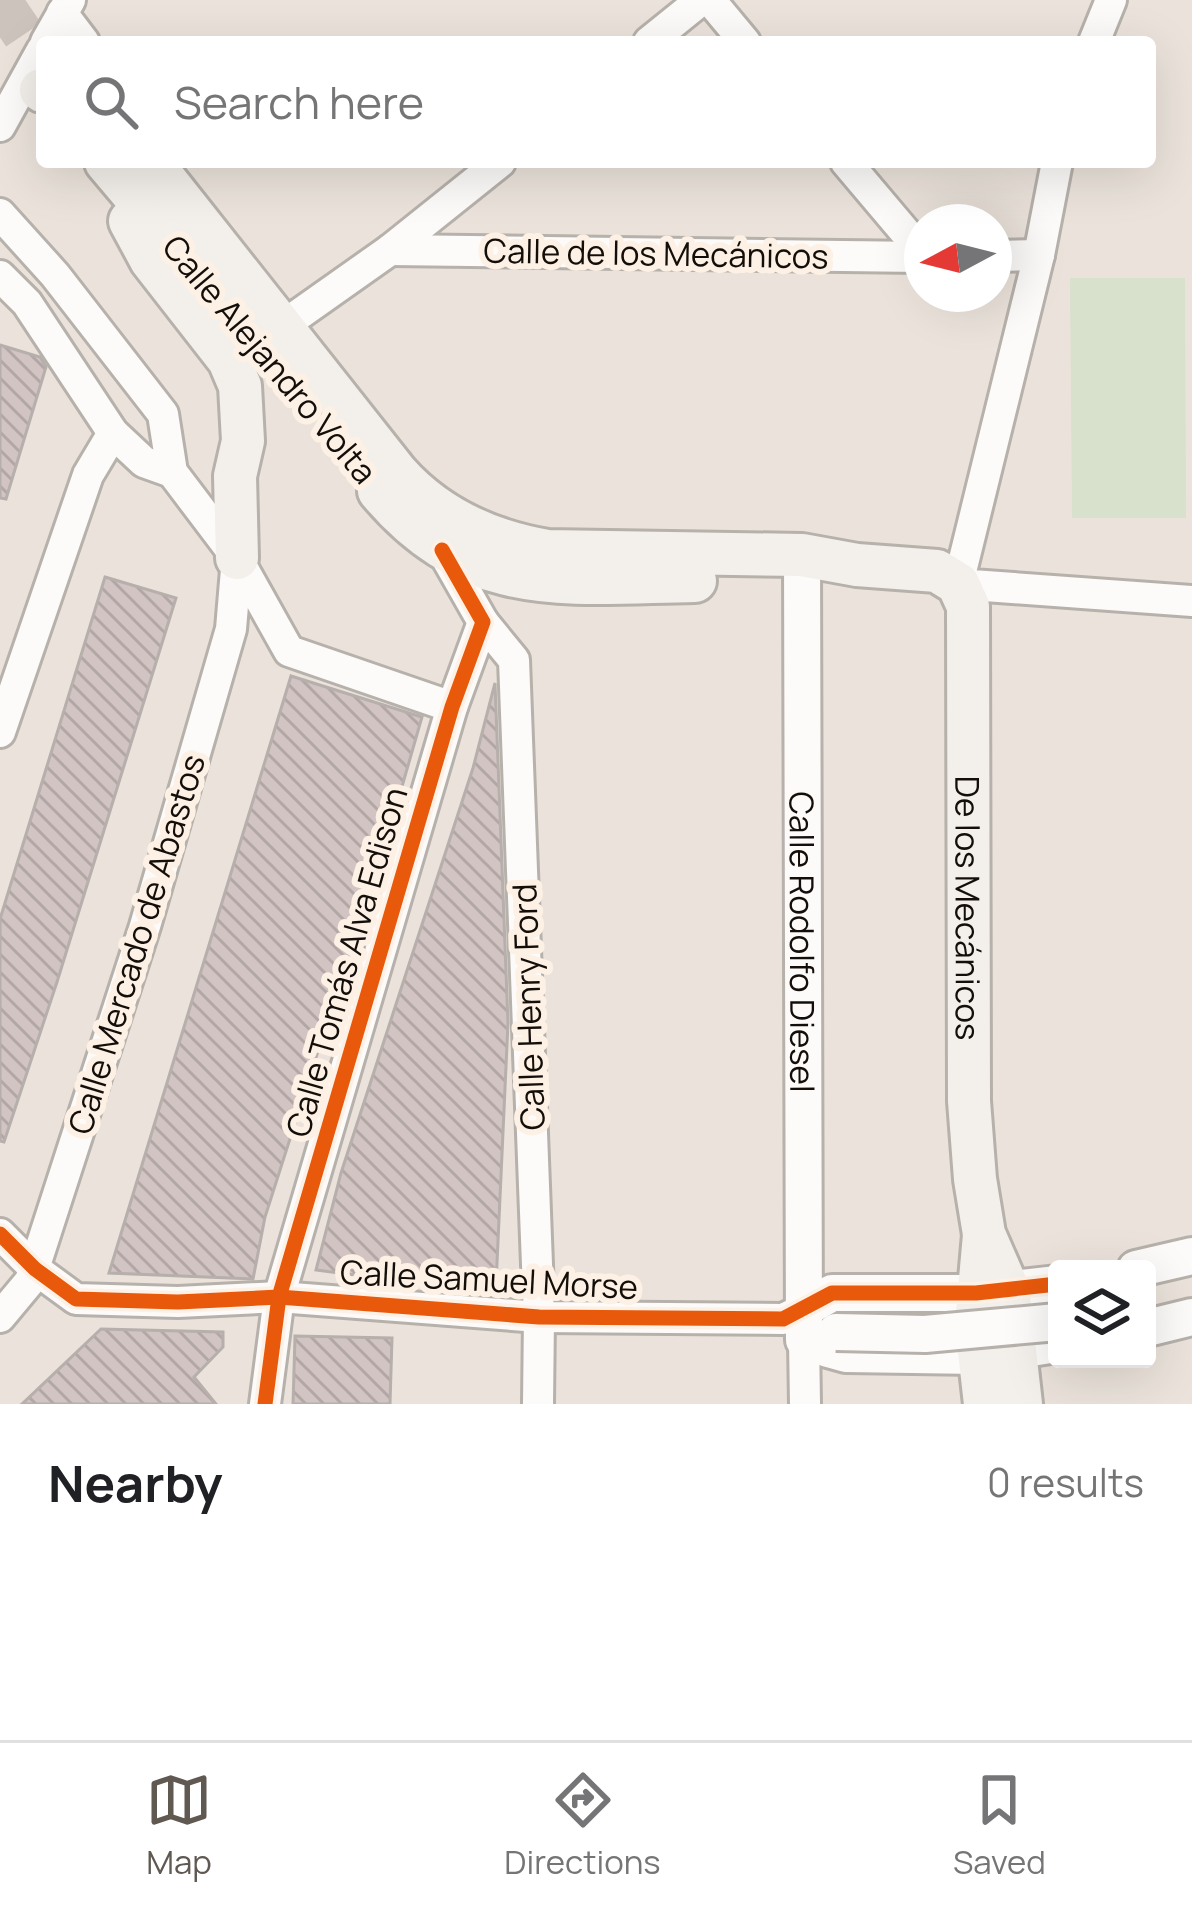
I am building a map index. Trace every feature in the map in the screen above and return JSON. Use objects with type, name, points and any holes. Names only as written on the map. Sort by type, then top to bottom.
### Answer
[{"type":"main road","points":[[105,168],[151,260],[229,360],[241,386],[242,441],[235,476],[237,558]]},
{"type":"main road","name":"Calle Alejandro Volta","points":[[107,168],[383,496],[444,533],[547,551],[937,571],[958,584]]},
{"type":"main road","name":"Calle Alejandro Volta","points":[[156,168],[444,533]]},
{"type":"main road","name":"De los Mecánicos","points":[[958,584],[968,606],[970,1101],[996,1354]]},
{"type":"main road","points":[[985,1404],[996,1354]]},
{"type":"main road","points":[[996,1354],[1021,1404]]},
{"type":"street","points":[[656,36],[701,0]]},
{"type":"street","points":[[710,0],[741,36]]},
{"type":"street","points":[[1096,36],[1111,0]]},
{"type":"street","points":[[66,6],[81,36]]},
{"type":"street","points":[[50,36],[66,6]]},
{"type":"street","points":[[0,126],[36,61]]},
{"type":"street","points":[[182,168],[328,353],[349,416]]},
{"type":"street","points":[[298,315],[391,250],[493,168]]},
{"type":"street","points":[[852,168],[904,232]]},
{"type":"street","points":[[958,584],[1056,168]]},
{"type":"street","points":[[0,214],[55,275],[163,414],[172,472],[237,558],[289,651],[452,707]]},
{"type":"street","name":"Calle de los Mecánicos","points":[[391,250],[904,254]]},
{"type":"street","points":[[1012,256],[1039,255]]},
{"type":"street","points":[[0,276],[27,303],[113,433],[144,462],[172,472]]},
{"type":"street","points":[[0,732],[88,475],[113,433]]},
{"type":"street","points":[[444,533],[482,622]]},
{"type":"street","name":"Calle Mercado de Abastos","points":[[0,1317],[34,1269],[145,926],[230,629],[237,558]]},
{"type":"street","name":"Calle Rodolfo Diesel","points":[[802,567],[812,1325]]},
{"type":"street","name":"Calle Alejandro Volta","points":[[958,584],[1192,601]]},
{"type":"street","name":"Calle Tomás Alva Edison","points":[[265,1404],[278,1297],[452,707],[482,622]]},
{"type":"street","name":"Calle Henry Ford","points":[[482,622],[514,660],[539,1317],[538,1404]]},
{"type":"street","name":"Calle Samuel Morse","points":[[0,1234],[34,1269],[76,1299],[178,1302],[278,1297],[539,1317],[812,1325],[925,1334],[1048,1323]]},
{"type":"street","points":[[1156,1264],[1192,1256]]},
{"type":"street","points":[[1156,1290],[1192,1280]]},
{"type":"street","points":[[805,1404],[812,1325],[832,1293],[992,1291],[1048,1285]]},
{"type":"street","points":[[1156,1303],[1192,1294]]},
{"type":"street","name":"Calle Samuel Morse","points":[[812,1325],[1048,1309]]},
{"type":"street","points":[[1156,1326],[1192,1317]]},
{"type":"street","points":[[812,1325],[827,1349],[846,1354],[996,1354],[1048,1345]]},
{"type":"green space","points":[[1070,278],[1185,278],[1186,518],[1072,518]]},
{"type":"building","points":[[0,345],[40,357],[46,367],[6,499],[0,498]]},
{"type":"building","points":[[105,577],[176,598],[4,1142],[0,1141],[0,919]]},
{"type":"building","points":[[291,676],[422,717],[265,1217],[253,1279],[109,1273]]},
{"type":"building","points":[[495,683],[508,1023],[496,1285],[408,1282],[316,1270],[341,1173],[473,768]]},
{"type":"building","points":[[101,1329],[223,1332],[223,1347],[194,1377],[216,1404],[22,1404]]},
{"type":"building","points":[[295,1336],[392,1338],[390,1404],[293,1404]]},
{"type":"tunnel","points":[[0,0],[36,53]]},
{"type":"cycle path","points":[[265,1404],[279,1297],[452,707],[483,622],[442,550]]},
{"type":"cycle path","points":[[0,1234],[35,1269],[76,1299],[178,1302],[279,1297],[539,1317],[783,1319],[832,1293],[976,1293],[1048,1285]]}]
